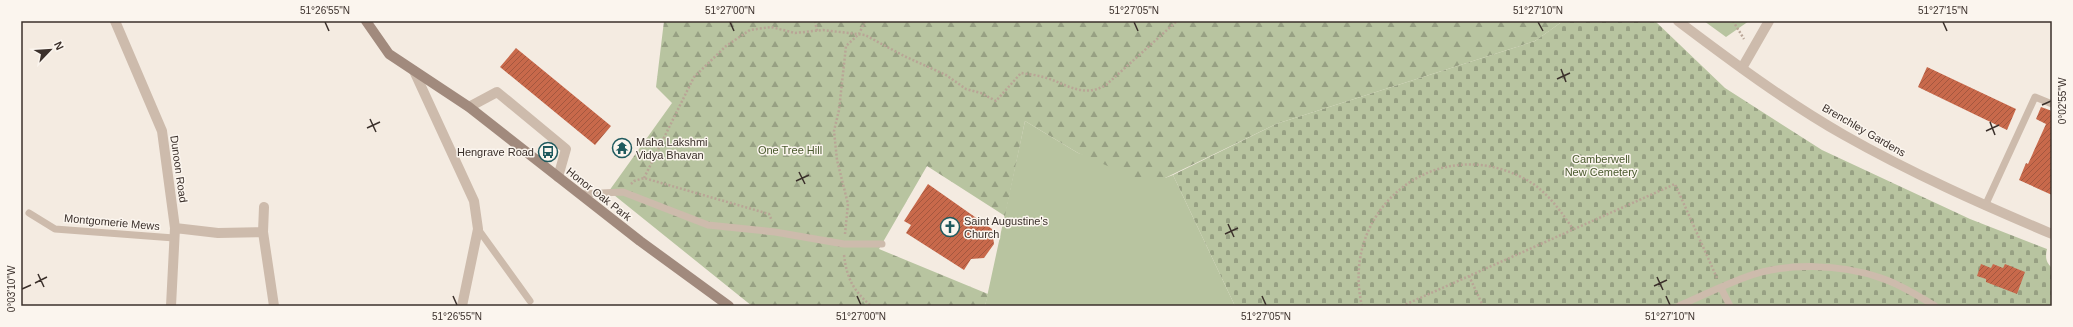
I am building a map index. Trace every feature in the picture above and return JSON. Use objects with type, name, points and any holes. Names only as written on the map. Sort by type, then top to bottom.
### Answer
[{"type":"main road","name":"Honor Oak Park","points":[[366,21],[389,54],[469,107],[579,194],[729,306]]},
{"type":"street","name":"Dunoon Road","points":[[115,21],[162,131],[175,233],[171,306]]},
{"type":"street","name":"Brenchley Gardens","points":[[1678,21],[1742,68],[1842,134],[1896,163],[1985,206],[2052,234]]},
{"type":"street","points":[[1742,68],[1769,21]]},
{"type":"street","points":[[414,71],[474,201],[478,229],[462,306]]},
{"type":"street","points":[[469,107],[497,92],[566,149],[558,177]]},
{"type":"street","points":[[264,207],[263,232],[274,306]]},
{"type":"street","points":[[175,233],[263,232]]},
{"type":"lane","points":[[1985,206],[2035,97],[2052,104]]},
{"type":"lane","points":[[579,194],[624,192],[708,226],[775,232],[844,244],[882,244]]},
{"type":"lane","name":"Montgomerie Mews","points":[[29,213],[55,229],[175,233]]},
{"type":"lane","points":[[478,229],[530,301]]},
{"type":"lane","points":[[1679,306],[1748,276],[1784,269],[1816,267],[1850,270],[1881,278],[1910,291],[1935,306]]},
{"type":"lane","points":[[1721,288],[1730,306]]},
{"type":"path","points":[[815,21],[817,31]]},
{"type":"path","points":[[844,239],[848,204],[837,160],[834,131],[839,110],[846,46],[859,34],[865,21]]},
{"type":"path","points":[[775,232],[769,214],[644,178],[694,77],[726,46],[750,30],[771,27],[795,33],[817,31],[859,34],[946,75],[966,89],[996,101],[1021,73],[1042,77],[1081,91],[1098,90],[1106,85],[1177,21]]},
{"type":"path","points":[[1733,21],[1751,52]]},
{"type":"path","points":[[1362,306],[1357,280],[1359,257],[1375,216],[1388,199],[1404,185],[1422,174],[1440,168],[1462,164],[1483,164],[1507,170],[1526,180],[1546,195],[1562,212],[1573,229]]},
{"type":"path","points":[[1402,306],[1675,184],[1721,288]]},
{"type":"path","points":[[844,252],[847,275],[858,294],[871,306]]},
{"type":"path","points":[[1469,276],[1483,306]]},
{"type":"green space","name":"One Tree Hill","points":[[664,21],[1563,21],[1535,41],[1276,124],[1165,178],[1135,178],[1078,153],[1025,121],[1005,216],[927,166],[879,249],[988,294],[985,306],[752,306],[609,191],[672,103],[656,87]]},
{"type":"green space","name":"Camberwell New Cemetery","points":[[1563,21],[1655,21],[1725,88],[1822,150],[1970,219],[2047,249],[2046,260],[2052,268],[2052,306],[1235,306],[1173,175],[1276,124],[1535,41]]},
{"type":"green space","points":[[1704,21],[1749,21],[1726,37]]},
{"type":"green space","points":[[1025,121],[1078,153],[1165,178],[1173,175],[1235,306],[985,306]]},
{"type":"building","points":[[516,48],[611,126],[595,145],[500,67]]},
{"type":"building","points":[[1927,67],[2016,109],[2007,130],[1918,87]]},
{"type":"building","points":[[2041,107],[2052,111],[2052,195],[2019,180],[2046,124],[2036,119]]},
{"type":"building","name":"Saint Augustine's Church","points":[[928,184],[992,229],[994,244],[984,258],[971,259],[964,270],[906,233],[911,225],[904,221]]},
{"type":"building","points":[[1981,264],[1991,268],[1993,264],[2003,268],[2005,264],[2025,272],[2017,294],[1986,282],[1986,279],[1977,276]]},
{"type":"place","name":"Maha Lakshmi Vidya Bhavan","points":[[622,148]]},
{"type":"place","name":"Hengrave Road","points":[[548,152]]},
{"type":"place","name":"Saint Augustine's Church","points":[[950,227]]}]
